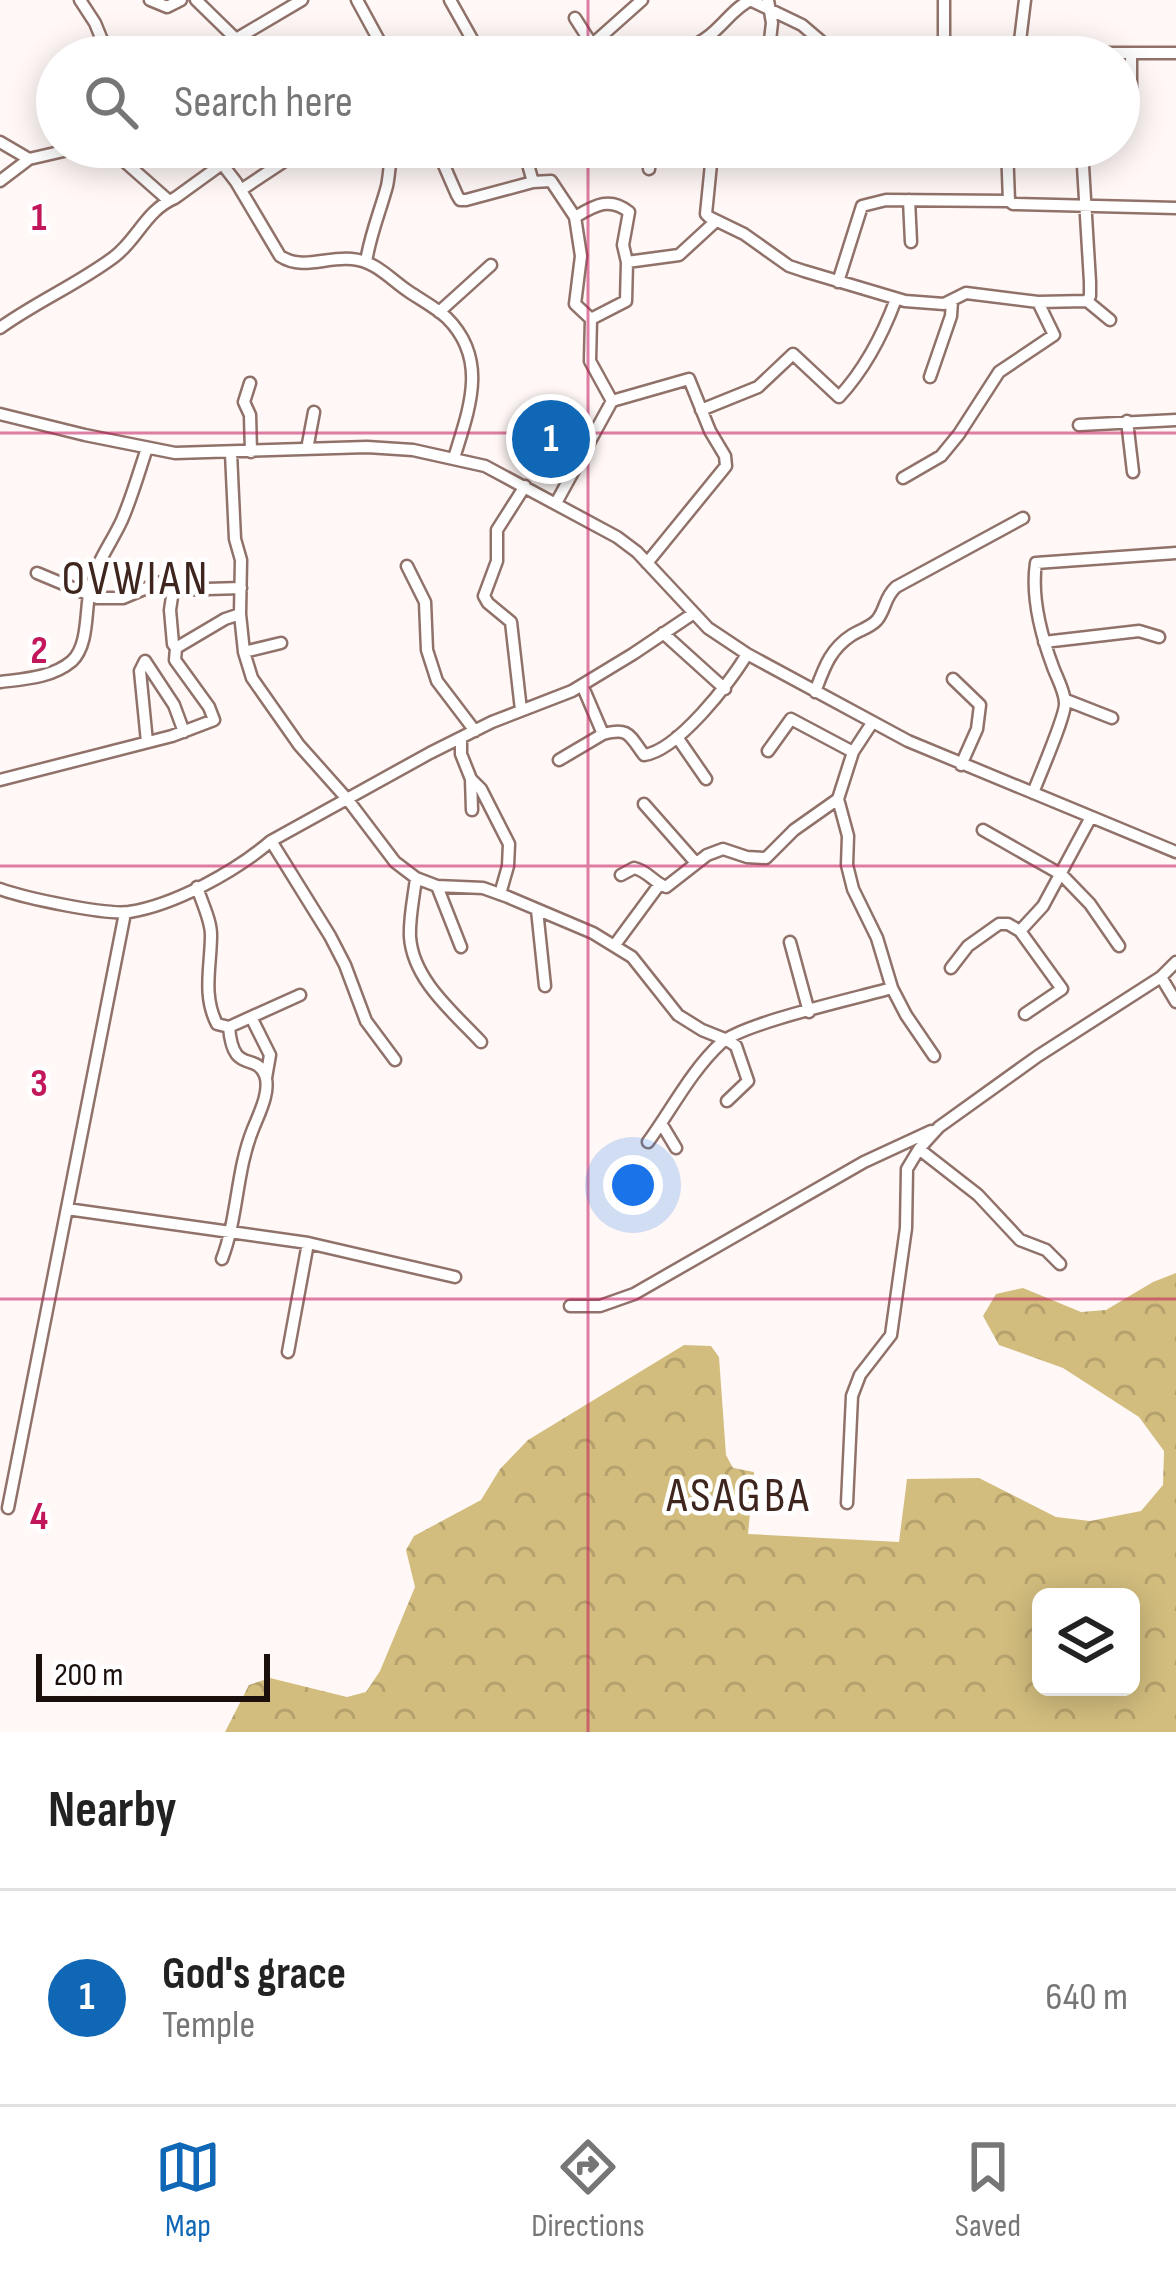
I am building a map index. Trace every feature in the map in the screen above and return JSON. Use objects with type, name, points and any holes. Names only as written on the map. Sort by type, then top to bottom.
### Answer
[{"type":"street","points":[[80,0],[101,36]]},
{"type":"street","points":[[150,0],[167,8],[181,0]]},
{"type":"street","points":[[196,0],[233,36]]},
{"type":"street","points":[[241,36],[302,0]]},
{"type":"street","points":[[357,0],[377,36]]},
{"type":"street","points":[[450,0],[470,36]]},
{"type":"street","points":[[601,36],[642,0]]},
{"type":"street","points":[[709,36],[751,0],[771,3],[816,36]]},
{"type":"street","points":[[944,0],[944,36]]},
{"type":"street","points":[[1021,36],[1025,0]]},
{"type":"street","points":[[769,36],[771,3]]},
{"type":"street","points":[[575,18],[586,36]]},
{"type":"street","points":[[1140,53],[1176,53]]},
{"type":"street","points":[[0,142],[29,159]]},
{"type":"street","points":[[0,181],[36,157]]},
{"type":"street","points":[[132,168],[168,200]]},
{"type":"street","points":[[0,328],[118,254],[142,222],[216,168]]},
{"type":"street","points":[[225,168],[269,242],[289,262],[366,262],[439,312],[460,334],[471,352],[472,378],[454,458]]},
{"type":"street","points":[[241,190],[274,168]]},
{"type":"street","points":[[366,262],[389,168]]},
{"type":"street","points":[[446,168],[460,200],[551,181],[575,217],[581,256],[575,304],[591,319],[590,361],[612,400]]},
{"type":"street","points":[[528,168],[532,182]]},
{"type":"street","points":[[711,168],[706,214],[790,266],[896,299],[944,304],[966,293],[1038,302],[1087,302],[1110,320]]},
{"type":"street","points":[[1008,168],[1009,201]]},
{"type":"street","points":[[1083,168],[1087,302]]},
{"type":"street","points":[[838,282],[862,206],[886,200],[1176,208]]},
{"type":"street","points":[[909,200],[911,242]]},
{"type":"street","points":[[575,217],[600,203],[627,209],[629,219],[623,245],[626,301],[591,319]]},
{"type":"street","points":[[626,262],[679,256],[716,221]]},
{"type":"street","points":[[439,312],[491,265]]},
{"type":"street","points":[[701,410],[758,387],[793,354],[839,397],[875,345],[896,299]]},
{"type":"street","points":[[930,377],[952,301]]},
{"type":"street","points":[[903,478],[941,456],[999,373],[1054,335],[1038,302]]},
{"type":"street","points":[[556,503],[612,400],[689,379],[726,466],[647,563]]},
{"type":"street","points":[[250,383],[244,402],[250,415],[250,452]]},
{"type":"street","points":[[307,449],[314,412]]},
{"type":"street","points":[[0,414],[176,453],[393,448],[484,466],[617,537],[708,628],[815,692],[961,765],[1176,852]]},
{"type":"street","points":[[1078,425],[1176,420]]},
{"type":"street","points":[[1127,422],[1132,472]]},
{"type":"street","points":[[0,682],[57,670],[81,650],[96,566],[122,520],[147,448]]},
{"type":"street","points":[[231,453],[244,652],[252,678],[273,712],[395,862],[416,878],[437,886],[483,888],[500,894],[593,933],[632,956],[678,1015],[736,1046],[748,1081],[727,1101]]},
{"type":"street","points":[[521,710],[511,622],[484,596],[497,561],[497,530],[525,486]]},
{"type":"street","points":[[815,692],[832,652],[873,625],[886,596],[896,587],[1023,518]]},
{"type":"street","points":[[1034,794],[1066,700],[1044,642],[1036,603],[1036,563],[1176,554]]},
{"type":"street","points":[[407,566],[425,602],[427,650],[437,681],[475,731]]},
{"type":"street","points":[[37,573],[97,598],[123,598],[161,583],[173,590],[241,587]]},
{"type":"street","points":[[0,780],[214,720],[175,660],[173,590]]},
{"type":"street","points":[[0,889],[125,913],[186,894],[430,753],[582,685],[694,613]]},
{"type":"street","points":[[176,648],[240,614]]},
{"type":"street","points":[[1044,642],[1139,631],[1159,637]]},
{"type":"street","points":[[664,633],[725,689]]},
{"type":"street","points":[[244,652],[281,643]]},
{"type":"street","points":[[559,760],[603,734],[620,730],[648,755],[677,737],[725,689],[747,654]]},
{"type":"street","points":[[147,742],[140,671],[145,661],[174,705],[184,732]]},
{"type":"street","points":[[953,680],[980,705],[977,729],[961,765]]},
{"type":"street","points":[[582,685],[603,734]]},
{"type":"street","points":[[1066,700],[1112,718]]},
{"type":"street","points":[[768,751],[791,719],[853,752]]},
{"type":"street","points":[[872,723],[853,752],[838,799],[848,836],[848,875],[877,938],[892,988],[934,1056]]},
{"type":"street","points":[[677,737],[706,779]]},
{"type":"street","points":[[461,740],[471,779],[472,809]]},
{"type":"street","points":[[471,779],[482,789],[508,844],[500,894]]},
{"type":"street","points":[[621,874],[642,869],[666,887],[722,849],[766,859],[794,830],[838,799]]},
{"type":"street","points":[[644,804],[696,863]]},
{"type":"street","points":[[1020,931],[1043,906],[1091,817]]},
{"type":"street","points":[[983,830],[1062,875],[1090,904],[1119,946]]},
{"type":"street","points":[[271,841],[330,936],[372,1032],[395,1060]]},
{"type":"street","points":[[416,878],[410,939],[421,971],[481,1042]]},
{"type":"street","points":[[614,946],[659,885]]},
{"type":"street","points":[[437,886],[461,947]]},
{"type":"street","points":[[197,887],[212,930],[207,988],[212,1014],[236,1057],[260,1068],[266,1078]]},
{"type":"street","points":[[537,910],[544,986]]},
{"type":"street","points":[[8,1508],[125,913]]},
{"type":"street","points":[[951,968],[968,946],[998,924],[1020,931],[1062,989],[1025,1014]]},
{"type":"street","points":[[790,942],[809,1012]]},
{"type":"street","points":[[570,1306],[599,1306],[634,1294],[864,1162],[939,1127],[1161,977],[1176,962]]},
{"type":"street","points":[[1161,977],[1176,1002]]},
{"type":"street","points":[[648,1142],[724,1040],[892,988]]},
{"type":"street","points":[[219,1026],[300,995]]},
{"type":"street","points":[[222,1258],[232,1232],[246,1147],[263,1103],[270,1054],[251,1017]]},
{"type":"street","points":[[662,1123],[676,1148]]},
{"type":"street","points":[[847,1503],[852,1396],[860,1376],[890,1335],[906,1228],[907,1169],[939,1127]]},
{"type":"street","points":[[919,1149],[979,1195],[1020,1240],[1046,1250],[1060,1264]]},
{"type":"street","points":[[67,1209],[308,1244],[454,1277]]},
{"type":"street","points":[[288,1352],[308,1244]]},
{"type":"green space","points":[[1176,1273],[1176,1732],[225,1732],[249,1685],[270,1678],[347,1697],[366,1692],[380,1671],[415,1587],[406,1550],[414,1536],[481,1500],[500,1469],[528,1440],[684,1345],[711,1346],[719,1357],[726,1455],[733,1468],[754,1472],[748,1534],[899,1542],[907,1479],[979,1478],[1056,1517],[1090,1521],[1141,1511],[1163,1485],[1164,1451],[1139,1417],[1063,1368],[999,1345],[983,1316],[996,1294],[1023,1288],[1081,1312],[1106,1310]]},
{"type":"place","name":"God's grace","points":[[551,439]]},
{"type":"district","name":"OVWIAN","points":[[136,577]]},
{"type":"district","name":"ASAGBA","points":[[739,1494]]}]
